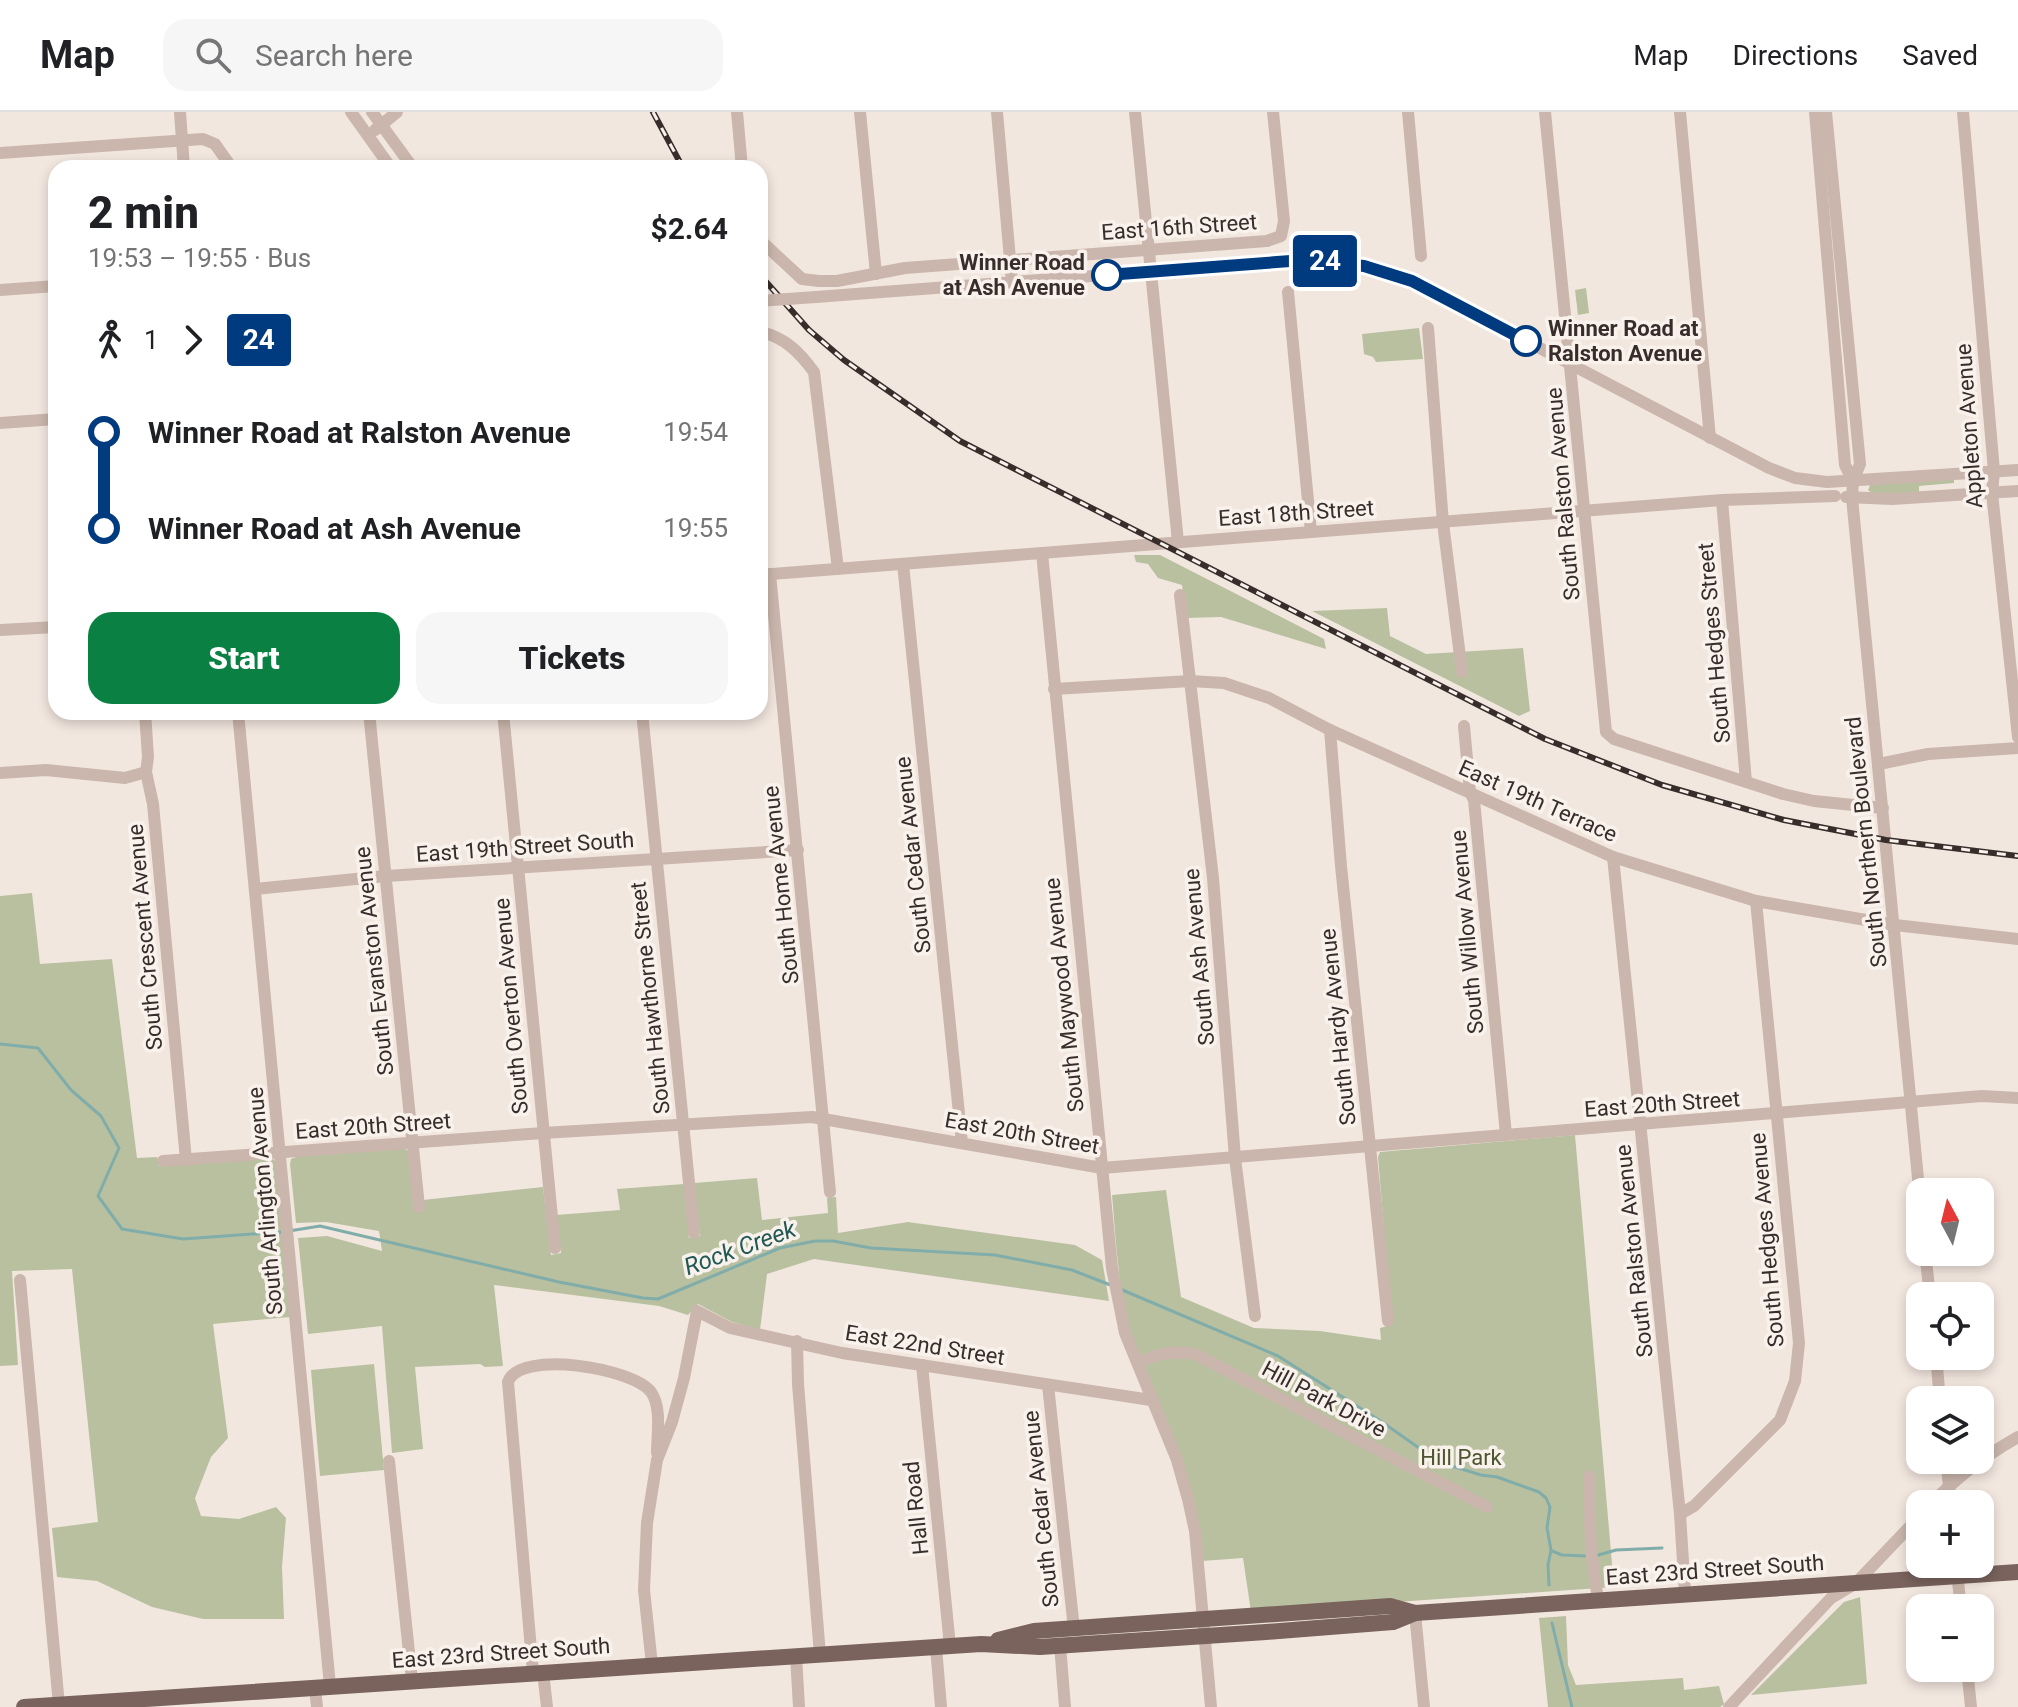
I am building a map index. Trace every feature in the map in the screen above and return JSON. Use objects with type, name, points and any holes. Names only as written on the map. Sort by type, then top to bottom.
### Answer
[{"type":"main road","name":"East 23rd Street South","points":[[1994,1571],[2018,1572]]},
{"type":"main road","name":"East 23rd Street South","points":[[24,1707],[199,1701],[323,1686],[981,1644],[1060,1645],[1390,1606],[1415,1613],[1856,1583],[1906,1577]]},
{"type":"main road","name":"East 23rd Street South","points":[[981,1644],[1034,1631],[1204,1628]]},
{"type":"street","points":[[180,112],[183,160]]},
{"type":"street","points":[[351,112],[385,160]]},
{"type":"street","points":[[372,112],[407,160]]},
{"type":"street","points":[[367,135],[397,112]]},
{"type":"street","points":[[737,112],[741,160]]},
{"type":"street","points":[[860,112],[876,274]]},
{"type":"street","points":[[997,112],[1012,282]]},
{"type":"street","points":[[1135,112],[1178,542]]},
{"type":"street","name":"East 16th Street","points":[[768,247],[802,279],[837,281],[905,268],[1267,241],[1281,236],[1284,221],[1273,112]]},
{"type":"street","points":[[1408,112],[1421,256]]},
{"type":"street","name":"South Ralston Avenue","points":[[1545,112],[1572,365],[1604,729],[1614,739],[1746,782]]},
{"type":"street","points":[[1680,112],[1710,438]]},
{"type":"street","name":"South Northern Boulevard","points":[[1815,112],[1834,257]]},
{"type":"street","name":"South Northern Boulevard","points":[[1826,112],[1834,257],[1846,387],[1860,464],[1853,481],[1852,498],[1918,1178]]},
{"type":"street","name":"Appleton Avenue","points":[[1963,112],[1994,471],[1992,493],[2018,737]]},
{"type":"street","points":[[0,153],[203,139],[215,144],[226,160]]},
{"type":"street","points":[[768,300],[1304,260],[1364,266],[1412,281],[1710,438],[1795,478],[1827,482],[2018,470]]},
{"type":"street","points":[[0,290],[48,287]]},
{"type":"street","points":[[1288,292],[1311,532]]},
{"type":"street","points":[[1428,328],[1443,523],[1462,672]]},
{"type":"street","points":[[768,333],[787,343],[814,372],[838,569]]},
{"type":"street","points":[[1574,398],[1585,386],[1603,381]]},
{"type":"street","points":[[0,423],[48,420]]},
{"type":"street","points":[[1795,478],[1835,496],[1852,498],[1892,499],[2018,491]]},
{"type":"street","name":"East 18th Street","points":[[768,575],[1722,500],[1835,496]]},
{"type":"street","name":"South Hedges Street","points":[[1722,500],[1746,782]]},
{"type":"street","name":"South Maywood Avenue","points":[[1042,553],[1118,1310],[1177,1460],[1188,1499],[1195,1531],[1211,1707]]},
{"type":"street","name":"South Cedar Avenue","points":[[903,564],[962,1143]]},
{"type":"street","name":"South Ash Avenue","points":[[1180,595],[1213,878],[1235,1158],[1255,1316]]},
{"type":"street","name":"South Home Avenue","points":[[768,600],[798,850],[830,1192]]},
{"type":"street","points":[[0,630],[48,627]]},
{"type":"street","name":"East 19th Terrace","points":[[1054,689],[1190,681],[1224,683],[1269,698],[1330,730],[1613,857],[1756,901],[1895,925],[2018,939]]},
{"type":"street","name":"South Crescent Avenue","points":[[146,720],[146,772],[153,804],[186,1160]]},
{"type":"street","name":"South Arlington Avenue","points":[[239,720],[289,1250],[323,1686],[317,1707]]},
{"type":"street","name":"South Evanston Avenue","points":[[370,720],[419,1207]]},
{"type":"street","name":"South Overton Avenue","points":[[504,720],[555,1248]]},
{"type":"street","name":"South Hawthorne Street","points":[[643,720],[694,1233]]},
{"type":"street","name":"South Willow Avenue","points":[[1464,726],[1506,1135]]},
{"type":"street","name":"South Hardy Avenue","points":[[1330,730],[1388,1321]]},
{"type":"street","points":[[1879,764],[1928,754],[2018,748]]},
{"type":"street","points":[[0,773],[46,770],[125,778],[146,772]]},
{"type":"street","points":[[1746,782],[1814,801],[1883,808]]},
{"type":"street","name":"East 19th Street South","points":[[255,889],[386,876],[798,850]]},
{"type":"street","name":"South Ralston Avenue","points":[[1613,857],[1680,1514],[1685,1593]]},
{"type":"street","name":"South Hedges Avenue","points":[[1680,1514],[1694,1506],[1780,1420],[1794,1385],[1799,1343],[1756,901]]},
{"type":"street","name":"East 20th Street","points":[[163,1161],[784,1117],[823,1119],[1102,1168],[1982,1096],[2018,1098]]},
{"type":"street","points":[[20,1280],[59,1705]]},
{"type":"street","name":"East 22nd Street","points":[[657,1460],[684,1378],[697,1311],[730,1328],[842,1353],[1151,1400]]},
{"type":"street","points":[[797,1341],[820,1655]]},
{"type":"street","name":"Hill Park Drive","points":[[1138,1363],[1159,1353],[1177,1351],[1195,1354],[1487,1507]]},
{"type":"street","points":[[547,1707],[538,1672],[509,1378],[516,1370],[549,1364],[588,1367],[633,1380],[649,1388],[655,1399],[657,1460],[643,1562],[652,1665]]},
{"type":"street","name":"Hall Road","points":[[922,1365],[943,1647],[941,1707]]},
{"type":"street","name":"South Cedar Avenue","points":[[1048,1385],[1074,1629]]},
{"type":"street","points":[[1944,1490],[2018,1437]]},
{"type":"street","points":[[389,1461],[412,1681]]},
{"type":"street","points":[[1948,1474],[1950,1490]]},
{"type":"street","points":[[1589,1476],[1591,1555],[1598,1600]]},
{"type":"street","points":[[1729,1707],[1831,1598],[1856,1583],[1906,1531]]},
{"type":"street","points":[[1415,1613],[1424,1707]]},
{"type":"street","points":[[1060,1645],[1065,1707]]},
{"type":"street","points":[[796,1656],[799,1707]]},
{"type":"street","points":[[1968,1682],[1971,1707]]},
{"type":"green space","points":[[1586,288],[1589,313],[1578,315],[1575,290]]},
{"type":"green space","points":[[1419,328],[1423,359],[1376,362],[1373,357],[1364,354],[1362,334]]},
{"type":"green space","points":[[1954,478],[1954,483],[1919,486],[1919,493],[1872,493],[1868,490],[1870,485]]},
{"type":"green space","points":[[1134,555],[1160,555],[1324,639],[1326,649],[1221,617],[1186,618],[1182,585],[1158,578],[1148,564],[1136,562]]},
{"type":"green space","points":[[1387,608],[1390,636],[1426,654],[1523,648],[1530,711],[1519,716],[1312,611]]},
{"type":"green space","points":[[32,893],[40,964],[112,959],[137,1158],[157,1157],[159,1166],[270,1157],[276,1162],[290,1317],[213,1324],[228,1438],[211,1457],[195,1498],[201,1516],[239,1519],[276,1507],[286,1518],[282,1567],[284,1619],[203,1619],[152,1607],[97,1581],[57,1577],[52,1528],[98,1522],[72,1269],[12,1271],[18,1365],[0,1366],[0,896]]},
{"type":"green space","name":"Hill Park","points":[[1575,1135],[1614,1587],[1251,1612],[1243,1558],[1202,1561],[1190,1503],[1131,1334],[1118,1265],[1112,1195],[1166,1190],[1181,1297],[1254,1328],[1320,1331],[1381,1340],[1380,1328],[1392,1325],[1380,1152]]},
{"type":"green space","points":[[404,1148],[409,1152],[417,1212],[424,1211],[423,1200],[543,1187],[551,1255],[561,1253],[556,1215],[620,1210],[617,1189],[684,1184],[689,1238],[700,1236],[694,1183],[757,1178],[762,1220],[828,1213],[827,1198],[836,1197],[838,1233],[908,1222],[1075,1245],[1102,1260],[1109,1301],[814,1259],[767,1274],[760,1330],[732,1322],[698,1304],[688,1315],[659,1306],[494,1285],[503,1366],[415,1367],[423,1449],[392,1453],[382,1326],[308,1334],[298,1238],[327,1236],[382,1251],[379,1231],[326,1222],[296,1223],[290,1164],[291,1159],[299,1156]]},
{"type":"green space","points":[[374,1364],[384,1470],[320,1476],[311,1370]]},
{"type":"green space","points":[[1860,1597],[1867,1684],[1751,1695],[1844,1602]]},
{"type":"green space","points":[[1566,1616],[1568,1665],[1576,1685],[1683,1678],[1684,1690],[1719,1686],[1724,1704],[1720,1707],[1548,1707],[1539,1618]]},
{"type":"waterway","name":"Rock Creek","points":[[0,1044],[38,1048],[71,1090],[101,1116],[119,1148],[98,1196],[122,1229],[183,1239],[282,1232]]},
{"type":"waterway","name":"Rock Creek","points":[[289,1231],[320,1226],[559,1282],[643,1298],[658,1299],[780,1248],[815,1241],[871,1248],[995,1255],[1072,1270],[1113,1286]]},
{"type":"waterway","name":"Rock Creek","points":[[1120,1289],[1278,1356],[1439,1462],[1539,1492],[1550,1507],[1547,1528],[1551,1550],[1549,1585]]},
{"type":"waterway","points":[[1595,1556],[1616,1550],[1662,1548]]},
{"type":"waterway","points":[[1552,1551],[1562,1555],[1587,1556]]},
{"type":"waterway","name":"Rock Creek","points":[[1552,1623],[1572,1707]]},
{"type":"railway","points":[[653,112],[679,160]]},
{"type":"railway","points":[[768,284],[809,330],[844,360],[960,441],[1545,739],[1662,785],[1784,820],[1886,840],[2018,856]]},
{"type":"bus line","name":"24","points":[[1107,275],[1304,260],[1364,266],[1412,281],[1526,341]]},
{"type":"place","name":"Winner Road at Ash Avenue","points":[[1107,275]]},
{"type":"place","name":"Winner Road at Ralston Avenue","points":[[1526,341]]}]
